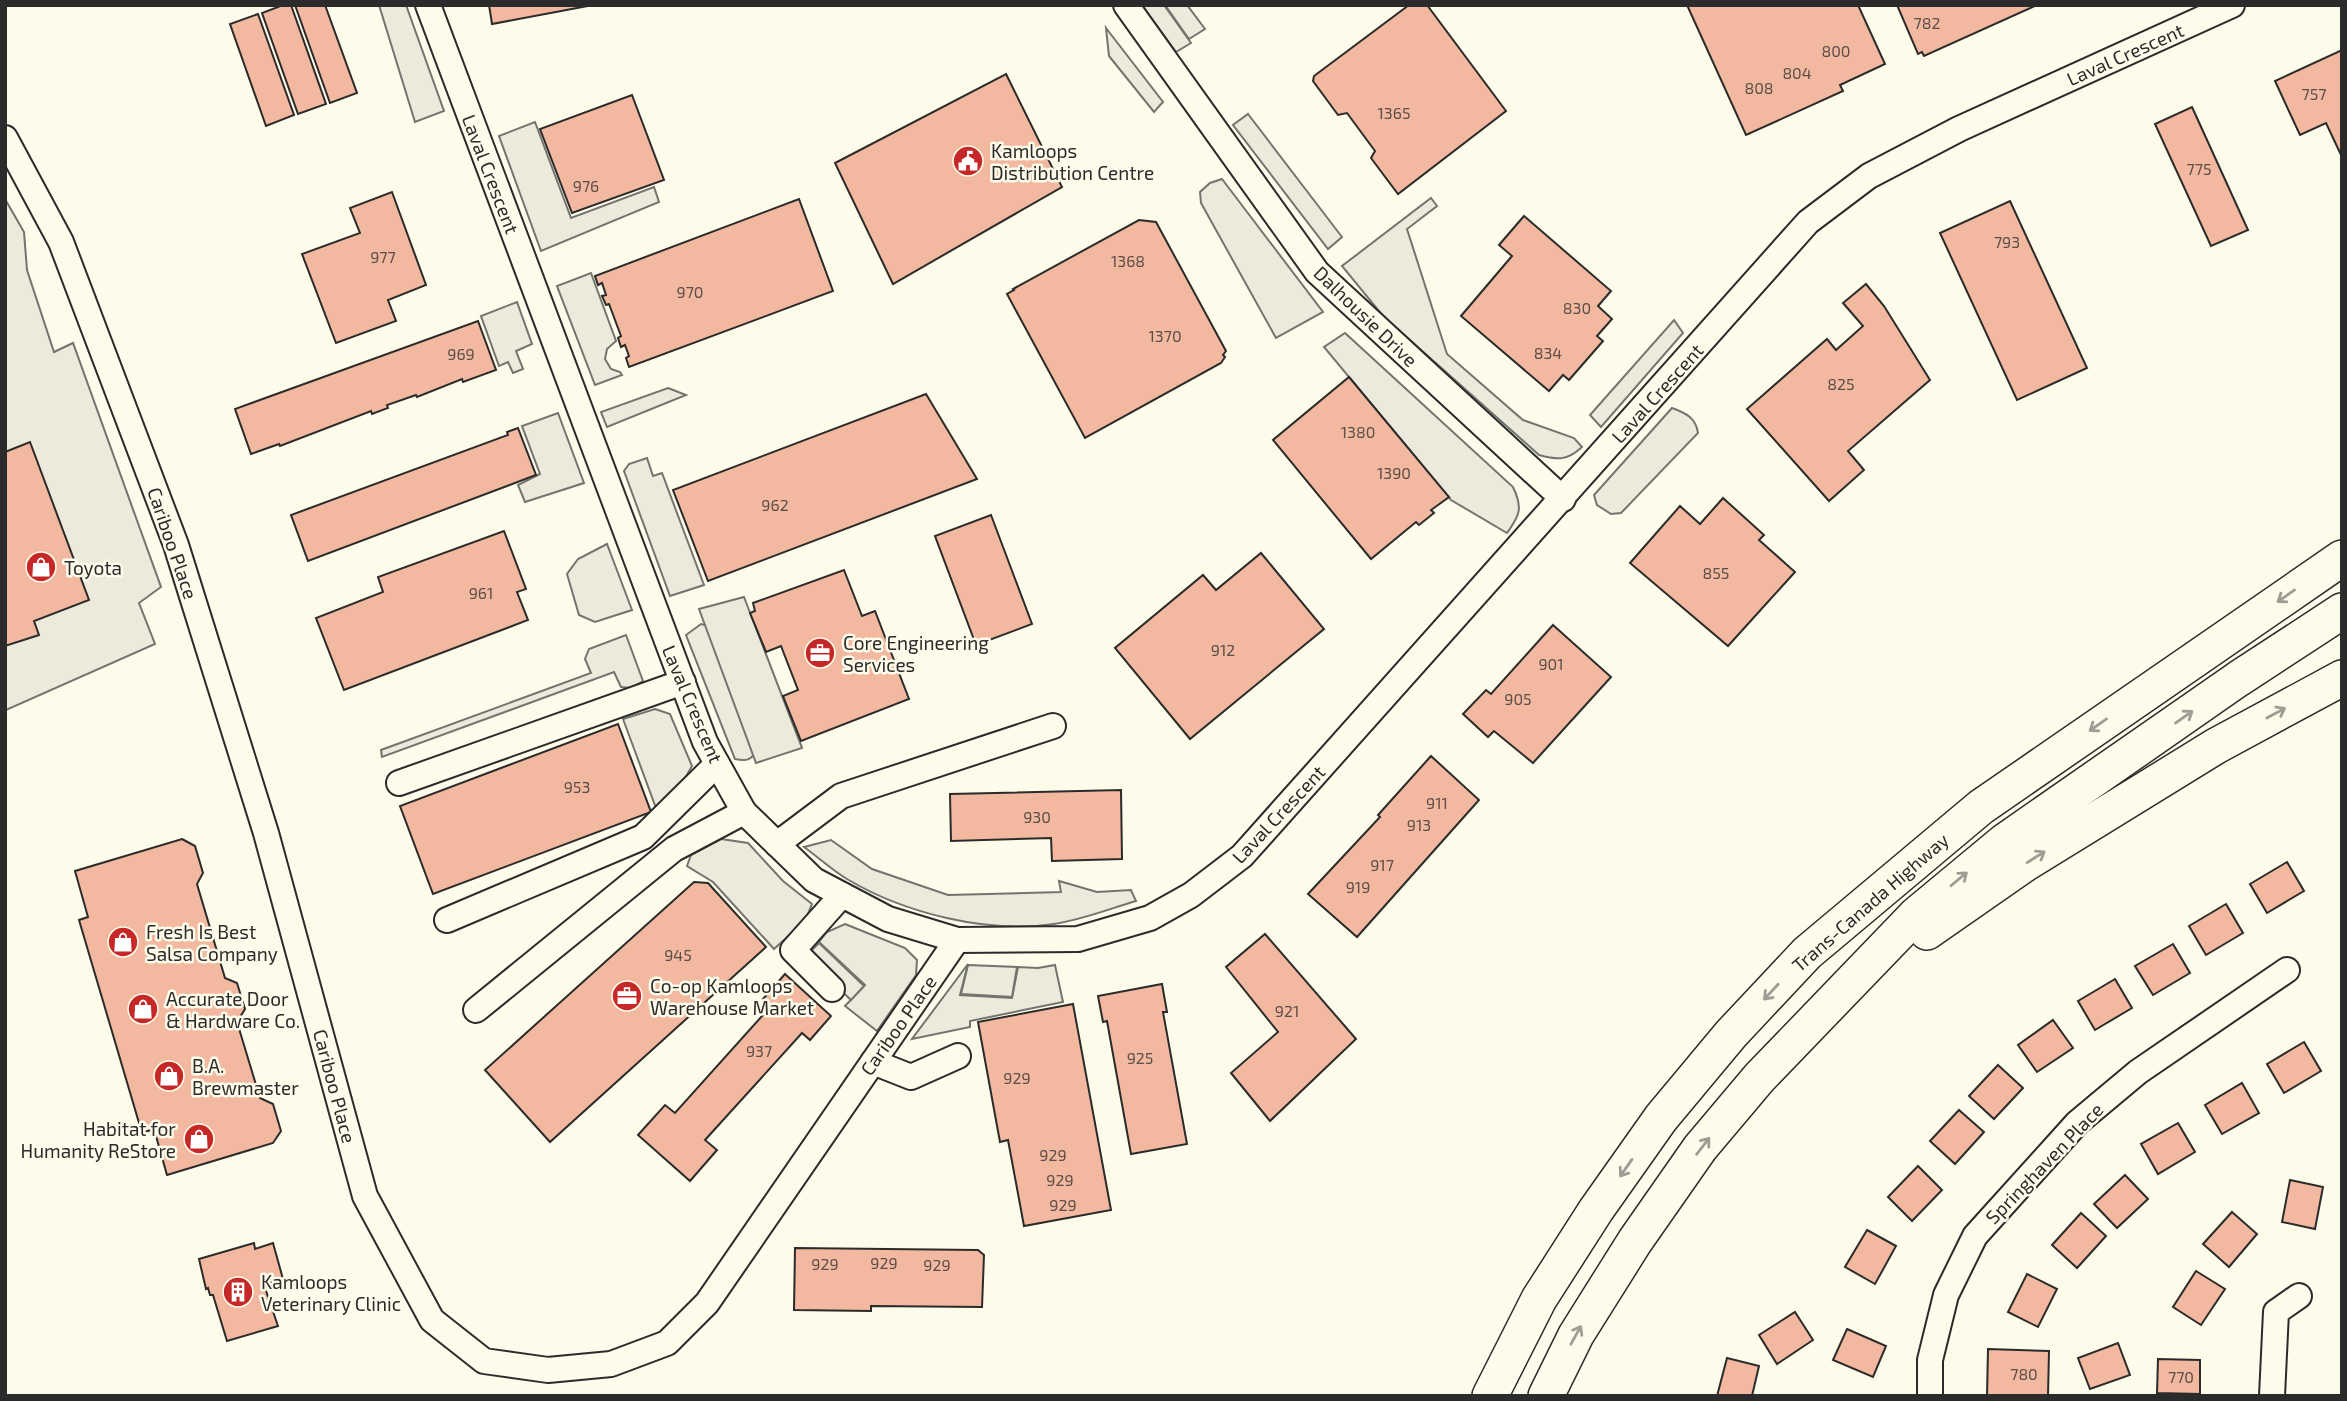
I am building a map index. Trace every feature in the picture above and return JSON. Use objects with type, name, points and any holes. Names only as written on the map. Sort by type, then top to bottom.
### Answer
[{"type":"highway","name":"Trans-Canada Highway","points":[[1490,1396],[1539,1299],[1596,1210],[1661,1118],[1731,1034],[1807,953],[1980,807],[2342,558]]},
{"type":"highway","name":"Trans-Canada Highway","points":[[1546,1396],[1576,1335],[1635,1241],[1700,1149],[1759,1078],[1917,914],[2005,841],[2238,679],[2342,611]]},
{"type":"highway","points":[[1839,993],[2026,863],[2216,746],[2342,678]]},
{"type":"street","name":"Laval Crescent","points":[[428,5],[705,741],[744,812],[814,880],[888,919],[957,940],[1078,939],[1150,918],[1191,895],[1242,856],[1808,222],[1869,176],[1959,129],[2232,5]]},
{"type":"street","name":"Dalhousie Drive","points":[[1126,5],[1317,272],[1563,499]]},
{"type":"street","name":"Cariboo Place","points":[[5,138],[61,242],[176,545],[266,833],[365,1196],[432,1320],[484,1362],[548,1370],[611,1364],[667,1343],[707,1303],[957,940]]},
{"type":"street","points":[[399,783],[682,682]]},
{"type":"street","points":[[777,844],[841,796],[1053,726]]},
{"type":"street","points":[[447,920],[643,837],[718,764]]},
{"type":"street","points":[[476,1010],[674,849],[744,812]]},
{"type":"street","points":[[832,989],[793,950],[842,895]]},
{"type":"street","name":"Springhaven Place","points":[[1930,1396],[1930,1360],[1946,1295],[1975,1236],[2077,1123],[2138,1072],[2287,970]]},
{"type":"street","points":[[873,1062],[911,1077],[958,1056]]},
{"type":"street","points":[[2272,1396],[2276,1312],[2299,1296]]},
{"type":"shaded area","points":[[379,5],[406,5],[444,111],[415,122]]},
{"type":"shaded area","points":[[1142,5],[1164,5],[1191,43],[1176,52]]},
{"type":"shaded area","points":[[1165,5],[1187,5],[1205,29],[1189,39]]},
{"type":"shaded area","points":[[1106,28],[1163,102],[1154,112],[1109,56]]},
{"type":"shaded area","points":[[1248,114],[1342,237],[1328,249],[1233,125]]},
{"type":"shaded area","points":[[535,122],[571,218],[654,187],[659,202],[541,251],[499,136]]},
{"type":"shaded area","points":[[1222,179],[1323,312],[1276,338],[1201,203],[1200,192],[1210,183]]},
{"type":"shaded area","points":[[1431,198],[1437,206],[1407,229],[1447,354],[1523,420],[1574,438],[1582,447],[1571,455],[1557,458],[1539,455],[1383,316],[1342,266]]},
{"type":"shaded area","points":[[5,199],[24,232],[27,270],[54,352],[73,343],[161,587],[139,603],[155,644],[6,710]]},
{"type":"shaded area","points":[[591,273],[616,341],[607,349],[605,359],[611,369],[622,375],[595,385],[557,286]]},
{"type":"shaded area","points":[[517,302],[532,344],[516,351],[523,369],[513,373],[508,362],[499,366],[481,316]]},
{"type":"shaded area","points":[[1674,320],[1683,333],[1601,427],[1590,415]]},
{"type":"shaded area","points":[[1345,333],[1513,487],[1519,511],[1507,533],[1451,500],[1324,347]]},
{"type":"shaded area","points":[[668,388],[686,395],[607,427],[601,412]]},
{"type":"shaded area","points":[[1672,408],[1690,417],[1698,433],[1621,513],[1611,514],[1597,505],[1594,495]]},
{"type":"shaded area","points":[[558,413],[584,483],[525,502],[518,485],[540,474],[522,426]]},
{"type":"shaded area","points":[[647,458],[653,476],[662,473],[704,585],[670,596],[624,471],[629,464]]},
{"type":"shaded area","points":[[607,544],[632,610],[595,622],[579,615],[567,574],[578,559]]},
{"type":"shaded area","points":[[744,597],[802,748],[756,763],[699,609]]},
{"type":"shaded area","points":[[701,624],[712,627],[757,750],[748,759],[735,759],[686,635]]},
{"type":"shaded area","points":[[626,635],[643,681],[631,688],[621,687],[614,672],[382,757],[381,750],[591,673],[585,659],[589,649]]},
{"type":"shaded area","points":[[655,709],[670,714],[692,766],[679,789],[656,808],[623,719]]},
{"type":"shaded area","points":[[721,839],[748,843],[783,881],[812,904],[805,921],[774,949],[713,882],[687,866],[691,855]]},
{"type":"shaded area","points":[[831,840],[872,869],[948,895],[1061,892],[1059,881],[1097,892],[1131,890],[1136,901],[1054,924],[1001,926],[947,918],[894,902],[870,891],[841,875],[804,847]]},
{"type":"shaded area","points":[[845,924],[905,948],[917,960],[916,975],[877,1031],[845,1006],[865,985],[819,942],[827,932]]},
{"type":"shaded area","points":[[819,943],[864,986],[851,1000],[805,957]]},
{"type":"shaded area","points":[[968,964],[960,995],[1012,998],[1018,967],[1055,965],[1063,1002],[970,1021],[970,1027],[912,1039]]},
{"type":"shaded area","points":[[968,965],[1017,967],[1012,997],[961,994]]},
{"type":"building","points":[[283,5],[291,5],[326,104],[298,114],[262,13]]},
{"type":"building","points":[[295,5],[325,5],[357,93],[330,103]]},
{"type":"building","points":[[489,5],[593,5],[492,24]]},
{"type":"building","points":[[1409,5],[1427,5],[1506,111],[1398,194],[1371,158],[1375,151],[1347,113],[1338,115],[1313,81],[1314,76]]},
{"type":"building","points":[[1687,5],[1858,5],[1885,64],[1840,85],[1843,91],[1746,135]]},
{"type":"building","points":[[1897,5],[2037,5],[1924,56],[1922,52],[1918,54]]},
{"type":"building","points":[[258,14],[294,115],[266,126],[230,24]]},
{"type":"building","points":[[2342,50],[2342,157],[2326,123],[2300,135],[2275,81]]},
{"type":"building","points":[[1006,74],[1062,187],[893,284],[835,163]]},
{"type":"building","points":[[632,95],[664,180],[572,213],[540,129]]},
{"type":"building","points":[[2192,107],[2248,230],[2211,246],[2155,124]]},
{"type":"building","points":[[392,192],[426,285],[388,300],[396,321],[336,343],[302,254],[360,233],[350,208]]},
{"type":"building","points":[[799,199],[833,291],[629,367],[625,345],[621,347],[618,338],[621,336],[609,304],[606,305],[602,296],[606,295],[602,283],[598,285],[595,276]]},
{"type":"building","points":[[2010,201],[2087,368],[2017,400],[1940,233]]},
{"type":"building","points":[[1524,216],[1611,291],[1598,306],[1612,319],[1597,336],[1603,341],[1569,380],[1563,375],[1549,391],[1461,316],[1512,256],[1499,245]]},
{"type":"building","points":[[1139,220],[1156,222],[1226,351],[1223,355],[1225,357],[1221,363],[1085,438],[1007,294]]},
{"type":"building","points":[[1866,284],[1884,306],[1930,380],[1848,451],[1864,470],[1829,501],[1747,409],[1827,339],[1836,350],[1863,326],[1843,303]]},
{"type":"building","points":[[478,321],[496,370],[463,382],[462,379],[417,397],[416,395],[387,405],[388,408],[372,414],[371,411],[280,446],[279,444],[251,454],[235,409]]},
{"type":"building","points":[[1349,377],[1449,497],[1431,510],[1434,513],[1419,525],[1416,522],[1371,559],[1273,440]]},
{"type":"building","points":[[926,394],[977,479],[708,581],[673,490]]},
{"type":"building","points":[[518,428],[536,475],[308,561],[291,515],[508,435],[507,432]]},
{"type":"building","name":"Toyota","points":[[30,442],[89,600],[34,621],[39,635],[5,646],[5,452]]},
{"type":"building","points":[[1723,498],[1764,535],[1759,540],[1795,572],[1728,646],[1630,563],[1680,506],[1700,524]]},
{"type":"building","points":[[991,515],[1032,624],[976,645],[935,536]]},
{"type":"building","points":[[504,531],[526,589],[517,592],[528,620],[344,690],[316,618],[383,592],[378,577]]},
{"type":"building","points":[[1261,553],[1324,629],[1190,739],[1115,648],[1203,575],[1216,590]]},
{"type":"building","points":[[844,570],[862,616],[875,611],[909,699],[801,741],[783,696],[798,690],[781,646],[766,652],[750,613],[755,611],[753,603]]},
{"type":"building","points":[[1553,625],[1611,677],[1533,763],[1494,731],[1488,737],[1463,714],[1486,690],[1491,694]]},
{"type":"building","points":[[618,724],[651,812],[433,894],[400,806]]},
{"type":"building","points":[[1431,756],[1479,800],[1357,937],[1308,894],[1380,817],[1378,815]]},
{"type":"building","points":[[1121,790],[1122,859],[1052,861],[1051,838],[951,841],[950,794]]},
{"type":"building","points":[[182,839],[195,846],[203,873],[197,884],[225,978],[237,983],[245,1009],[237,1022],[260,1098],[273,1104],[281,1131],[273,1143],[167,1175],[154,1129],[142,1133],[79,920],[88,917],[75,871]]},
{"type":"building","points":[[2287,862],[2304,891],[2267,913],[2250,884]]},
{"type":"building","points":[[694,882],[708,883],[766,947],[550,1142],[485,1070]]},
{"type":"building","points":[[2226,904],[2243,933],[2206,955],[2189,926]]},
{"type":"building","points":[[1265,934],[1356,1039],[1270,1121],[1231,1073],[1278,1032],[1226,967]]},
{"type":"building","points":[[2173,944],[2190,973],[2153,995],[2135,966]]},
{"type":"building","points":[[785,974],[831,1016],[810,1040],[802,1033],[705,1140],[717,1150],[690,1181],[638,1135],[665,1105],[675,1113],[771,1006],[763,999]]},
{"type":"building","points":[[2115,979],[2132,1008],[2095,1030],[2078,1001]]},
{"type":"building","points":[[1162,984],[1167,1012],[1163,1012],[1187,1144],[1131,1154],[1107,1021],[1103,1022],[1098,996]]},
{"type":"building","points":[[1073,1004],[1111,1210],[1024,1226],[1008,1140],[1000,1142],[978,1022]]},
{"type":"building","points":[[2053,1020],[2073,1048],[2037,1072],[2018,1045]]},
{"type":"building","points":[[2304,1042],[2321,1071],[2284,1093],[2267,1064]]},
{"type":"building","points":[[1998,1065],[2023,1088],[1994,1119],[1969,1096]]},
{"type":"building","points":[[2242,1083],[2259,1113],[2222,1134],[2205,1105]]},
{"type":"building","points":[[1959,1110],[1984,1132],[1955,1164],[1930,1141]]},
{"type":"building","points":[[2178,1123],[2195,1152],[2158,1174],[2141,1144]]},
{"type":"building","points":[[1918,1166],[1942,1190],[1912,1221],[1888,1197]]},
{"type":"building","points":[[2125,1175],[2148,1199],[2117,1228],[2094,1204]]},
{"type":"building","points":[[2290,1180],[2323,1187],[2315,1229],[2282,1222]]},
{"type":"building","points":[[2232,1212],[2257,1234],[2229,1267],[2203,1244]]},
{"type":"building","points":[[2081,1213],[2106,1236],[2077,1268],[2052,1245]]},
{"type":"building","points":[[1867,1230],[1896,1246],[1875,1284],[1845,1267]]},
{"type":"building","name":"Kamloops Veterinary Clinic","points":[[254,1243],[255,1249],[273,1243],[283,1279],[264,1285],[278,1326],[227,1341],[213,1295],[206,1289],[199,1259]]},
{"type":"building","points":[[795,1248],[978,1250],[984,1255],[982,1307],[871,1306],[871,1311],[794,1310]]},
{"type":"building","points":[[2196,1271],[2225,1289],[2201,1325],[2173,1307]]},
{"type":"building","points":[[2027,1274],[2057,1289],[2038,1327],[2008,1312]]},
{"type":"building","points":[[1795,1312],[1813,1340],[1777,1364],[1759,1335]]},
{"type":"building","points":[[1847,1329],[1886,1346],[1873,1377],[1833,1360]]},
{"type":"building","points":[[2118,1343],[2130,1375],[2090,1389],[2078,1358]]},
{"type":"building","points":[[1988,1349],[2049,1351],[2048,1396],[1987,1396]]},
{"type":"building","points":[[1727,1358],[1759,1366],[1752,1396],[1717,1396]]},
{"type":"building","points":[[2158,1359],[2200,1360],[2200,1394],[2157,1393]]},
{"type":"place","name":"Kamloops Distribution Centre","points":[[968,161]]},
{"type":"place","name":"Toyota","points":[[41,567]]},
{"type":"place","name":"Core Engineering Services","points":[[820,653]]},
{"type":"place","name":"Fresh Is Best Salsa Company","points":[[123,942]]},
{"type":"place","name":"Co-op Kamloops Warehouse Market","points":[[627,996]]},
{"type":"place","name":"Accurate Door & Hardware Co.","points":[[143,1009]]},
{"type":"place","name":"B.A. Brewmaster","points":[[169,1076]]},
{"type":"place","name":"Habitat for Humanity ReStore","points":[[199,1139]]},
{"type":"place","name":"Kamloops Veterinary Clinic","points":[[238,1292]]}]
